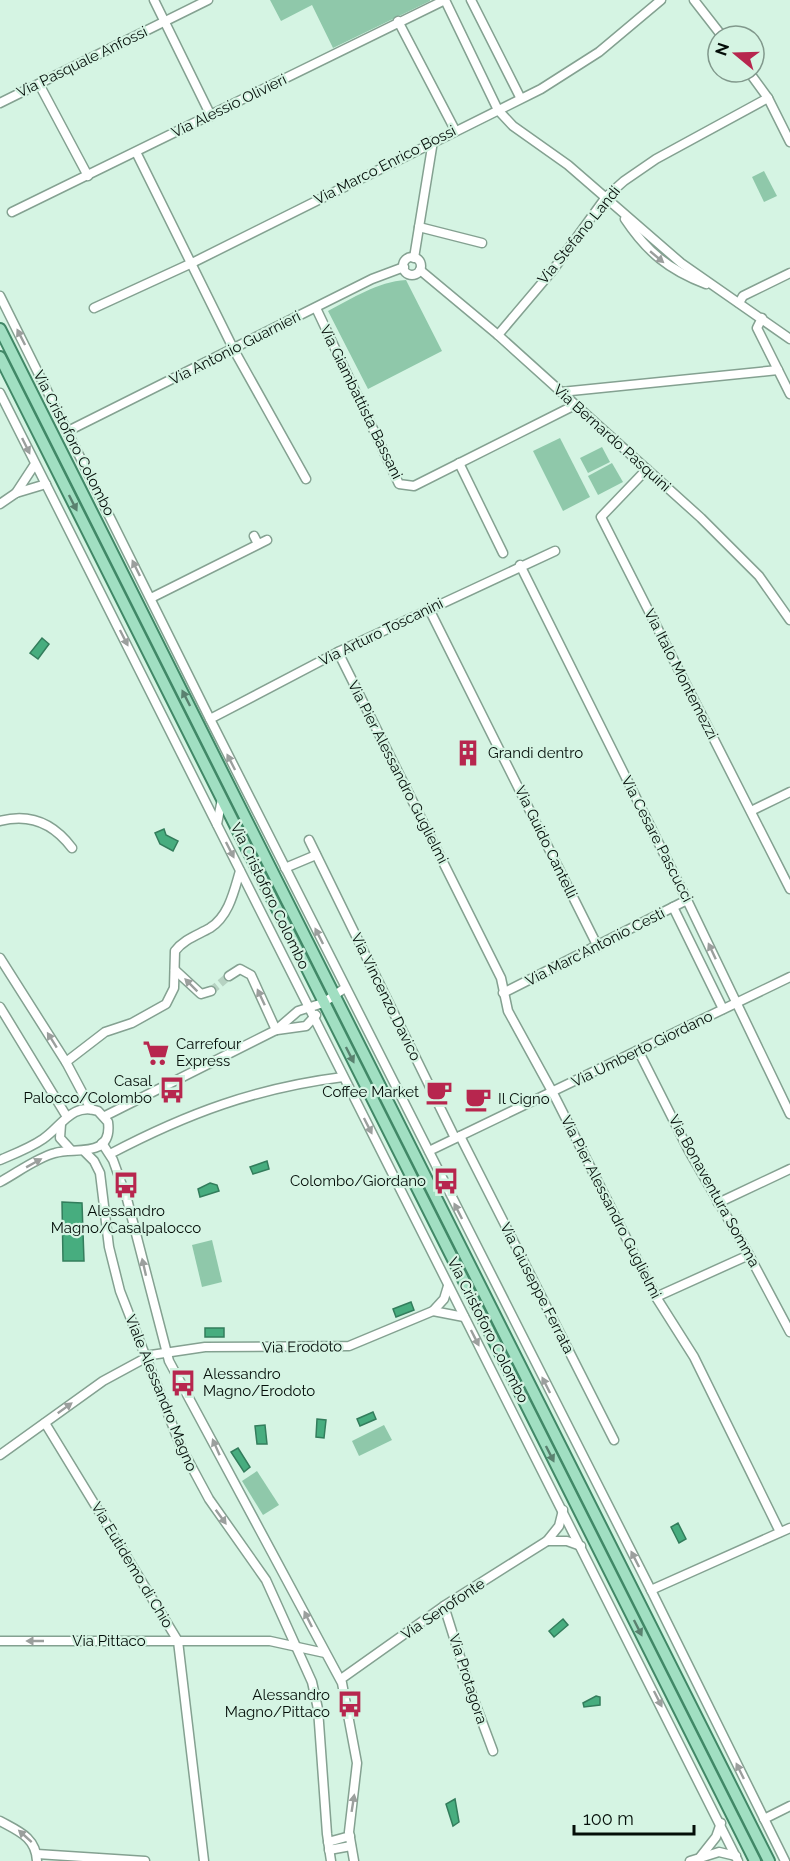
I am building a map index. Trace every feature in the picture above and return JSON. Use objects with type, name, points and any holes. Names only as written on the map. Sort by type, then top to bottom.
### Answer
[{"type":"main road","name":"Via Cristoforo Colombo","points":[[0,329],[768,1861]]},
{"type":"main road","name":"Via Cristoforo Colombo","points":[[0,357],[755,1861]]},
{"type":"street","points":[[154,0],[211,116]]},
{"type":"street","name":"Via Pasquale Anfossi","points":[[0,103],[208,0]]},
{"type":"street","points":[[445,0],[498,110],[513,126],[606,197],[621,212],[715,287],[790,339]]},
{"type":"street","name":"Via Alessio Olivieri","points":[[12,212],[211,116],[398,21],[445,0]]},
{"type":"street","points":[[471,0],[520,97]]},
{"type":"street","name":"Via Marco Enrico Bossi","points":[[94,308],[192,263],[520,97],[541,89],[598,52],[661,0]]},
{"type":"street","points":[[694,0],[713,24]]},
{"type":"street","points":[[398,21],[455,130]]},
{"type":"street","points":[[39,84],[88,176]]},
{"type":"street","points":[[758,84],[768,98],[790,142]]},
{"type":"street","name":"Via Stefano Landi","points":[[498,335],[553,270],[606,197],[656,159],[768,98]]},
{"type":"street","points":[[414,258],[433,141]]},
{"type":"street","points":[[136,152],[234,350],[306,479]]},
{"type":"street","points":[[419,227],[482,243]]},
{"type":"street","points":[[414,258],[420,262],[420,270],[410,275],[404,267],[405,261],[414,258]]},
{"type":"street","name":"Via Antonio Guarnieri","points":[[68,431],[372,279],[404,267]]},
{"type":"street","name":"Via Bernardo Pasquini","points":[[420,270],[498,335],[647,469],[759,576],[790,620]]},
{"type":"street","points":[[739,303],[743,296],[790,273]]},
{"type":"street","name":"Via Cristoforo Colombo","points":[[0,296],[210,719],[651,1590],[785,1861]]},
{"type":"street","name":"Via Giambattista Bassani","points":[[316,308],[399,484],[414,486],[575,405]]},
{"type":"street","points":[[762,318],[757,328],[790,394]]},
{"type":"street","points":[[561,392],[778,370]]},
{"type":"street","name":"Via Cristoforo Colombo","points":[[0,393],[448,1286],[721,1823],[737,1859]]},
{"type":"street","points":[[459,463],[503,553]]},
{"type":"street","points":[[16,494],[35,464]]},
{"type":"street","name":"Via Italo Montemezzi","points":[[647,469],[602,517],[790,889]]},
{"type":"street","points":[[0,504],[16,494],[46,484]]},
{"type":"street","points":[[151,598],[256,540],[267,540]]},
{"type":"street","name":"Via Arturo Toscanini","points":[[210,719],[339,652],[520,565],[555,551]]},
{"type":"street","name":"Via Cesare Pascucci","points":[[520,565],[687,900],[790,1114]]},
{"type":"street","name":"Via Guido Cantelli","points":[[429,609],[598,946]]},
{"type":"street","name":"Via Pier Alessandro Guglielmi","points":[[339,652],[502,979],[508,1011],[553,1093],[656,1297],[694,1357],[780,1532]]},
{"type":"street","points":[[751,811],[790,792]]},
{"type":"street","name":"Via Cristoforo Colombo","points":[[217,824],[222,799]]},
{"type":"street","points":[[0,821],[25,819],[47,824],[61,833],[72,848]]},
{"type":"street","name":"Via Vincenzo Davico","points":[[309,840],[458,1137]]},
{"type":"street","points":[[285,868],[316,855]]},
{"type":"street","points":[[66,1062],[105,1032],[132,1023],[166,1004],[173,992],[174,956],[178,947],[209,928],[223,916],[240,871]]},
{"type":"street","name":"Via Marc'Antonio Cesti","points":[[503,993],[687,900]]},
{"type":"street","name":"Via Cesare Pascucci","points":[[673,907],[723,1009]]},
{"type":"street","points":[[0,958],[66,1062],[91,1109]]},
{"type":"street","points":[[229,976],[240,969],[250,975],[276,1030]]},
{"type":"street","points":[[174,970],[194,990],[201,994],[211,992]]},
{"type":"street","name":"Via Umberto Giordano","points":[[429,1151],[790,977]]},
{"type":"street","points":[[276,1030],[306,1026],[323,1003],[345,988]]},
{"type":"street","points":[[105,1116],[276,1030],[296,1012],[323,1003]]},
{"type":"street","points":[[0,1007],[64,1120],[60,1138],[71,1150]]},
{"type":"street","name":"Via Bonaventura Somma","points":[[638,1050],[718,1203],[790,1332]]},
{"type":"street","points":[[111,1154],[200,1110],[251,1094],[307,1081],[343,1077]]},
{"type":"street","points":[[0,1160],[44,1139],[64,1120],[78,1111],[91,1109],[105,1116],[108,1128],[102,1143],[85,1152],[71,1150],[45,1157],[0,1182]]},
{"type":"street","name":"Via Giuseppe Ferrata","points":[[458,1137],[614,1440]]},
{"type":"street","name":"Viale Alessandro Magno","points":[[102,1143],[111,1154],[132,1216],[165,1351],[325,1653],[341,1679],[357,1763],[350,1836],[354,1861]]},
{"type":"street","name":"Viale Alessandro Magno","points":[[85,1152],[94,1161],[100,1173],[114,1270],[146,1357],[195,1475],[215,1510],[266,1580],[312,1682],[318,1709],[331,1861]]},
{"type":"street","points":[[718,1203],[790,1168]]},
{"type":"street","points":[[433,1193],[437,1170]]},
{"type":"street","points":[[656,1297],[749,1255]]},
{"type":"street","points":[[433,1311],[444,1299],[448,1286]]},
{"type":"street","points":[[433,1311],[464,1317]]},
{"type":"street","name":"Via Erodoto","points":[[146,1357],[165,1351],[205,1347],[349,1346],[433,1311]]},
{"type":"street","points":[[0,1455],[103,1381],[146,1357]]},
{"type":"street","name":"Via Eutidemo di Chio","points":[[45,1423],[178,1641],[204,1861]]},
{"type":"street","points":[[547,1541],[559,1526],[562,1510]]},
{"type":"street","points":[[651,1590],[790,1528]]},
{"type":"street","points":[[547,1541],[567,1541],[581,1546]]},
{"type":"street","name":"Via Senofonte","points":[[341,1679],[444,1606],[547,1541]]},
{"type":"street","name":"Via Protagora","points":[[444,1606],[472,1695],[493,1751]]},
{"type":"street","name":"Via Pittaco","points":[[0,1641],[270,1641],[325,1653]]},
{"type":"street","points":[[764,1819],[790,1806]]},
{"type":"street","points":[[0,1821],[24,1834],[37,1857],[145,1861]]},
{"type":"street","points":[[701,1856],[716,1837],[721,1823]]},
{"type":"street","points":[[328,1846],[350,1836]]},
{"type":"street","points":[[328,1846],[351,1845]]},
{"type":"street","points":[[690,1861],[719,1852],[737,1859]]},
{"type":"shaded area","points":[[270,0],[430,1],[333,48],[312,5],[281,21]]},
{"type":"shaded area","points":[[764,171],[777,196],[764,202],[752,177]]},
{"type":"shaded area","points":[[406,280],[442,351],[368,389],[328,311],[375,287]]},
{"type":"shaded area","points":[[560,438],[590,497],[563,511],[533,451]]},
{"type":"shaded area","points":[[602,447],[610,462],[588,473],[580,458]]},
{"type":"shaded area","points":[[612,463],[623,482],[598,495],[588,476]]},
{"type":"shaded area","points":[[42,638],[49,644],[38,659],[30,653]]},
{"type":"shaded area","points":[[164,829],[166,835],[178,841],[173,851],[160,844],[155,833]]},
{"type":"shaded area","points":[[267,1161],[269,1169],[253,1174],[250,1167]]},
{"type":"shaded area","points":[[210,1183],[217,1185],[219,1191],[200,1197],[198,1189]]},
{"type":"shaded area","points":[[62,1202],[82,1203],[84,1261],[63,1261]]},
{"type":"shaded area","points":[[212,1240],[222,1282],[202,1287],[192,1245]]},
{"type":"shaded area","points":[[411,1302],[414,1310],[396,1317],[393,1309]]},
{"type":"shaded area","points":[[205,1328],[224,1328],[224,1337],[205,1337]]},
{"type":"shaded area","points":[[373,1412],[376,1419],[360,1426],[357,1419]]},
{"type":"shaded area","points":[[317,1419],[326,1420],[324,1438],[316,1437]]},
{"type":"shaded area","points":[[265,1425],[267,1444],[257,1444],[255,1426]]},
{"type":"shaded area","points":[[384,1425],[392,1440],[359,1456],[352,1441]]},
{"type":"shaded area","points":[[238,1448],[250,1467],[244,1472],[231,1452]]},
{"type":"shaded area","points":[[257,1471],[279,1505],[263,1515],[242,1481]]},
{"type":"shaded area","points":[[678,1523],[686,1539],[679,1543],[671,1527]]},
{"type":"shaded area","points":[[563,1619],[568,1625],[554,1637],[549,1631]]},
{"type":"shaded area","points":[[596,1696],[600,1697],[600,1705],[584,1707],[583,1703]]},
{"type":"shaded area","points":[[455,1799],[459,1822],[453,1826],[446,1804]]},
{"type":"tunnel","points":[[211,991],[229,976]]},
{"type":"place","name":"Grandi dentro","points":[[468,753]]},
{"type":"place","name":"Carrefour Express","points":[[156,1053]]},
{"type":"place","name":"Casal Palocco/Colombo","points":[[172,1090]]},
{"type":"place","name":"Coffee Market","points":[[439,1092]]},
{"type":"place","name":"Il Cigno","points":[[478,1099]]},
{"type":"place","name":"Colombo/Giordano","points":[[446,1181]]},
{"type":"place","name":"Alessandro Magno/Casalpalocco","points":[[126,1185]]},
{"type":"place","name":"Alessandro Magno/Erodoto","points":[[183,1383]]},
{"type":"place","name":"Alessandro Magno/Pittaco","points":[[350,1704]]}]
